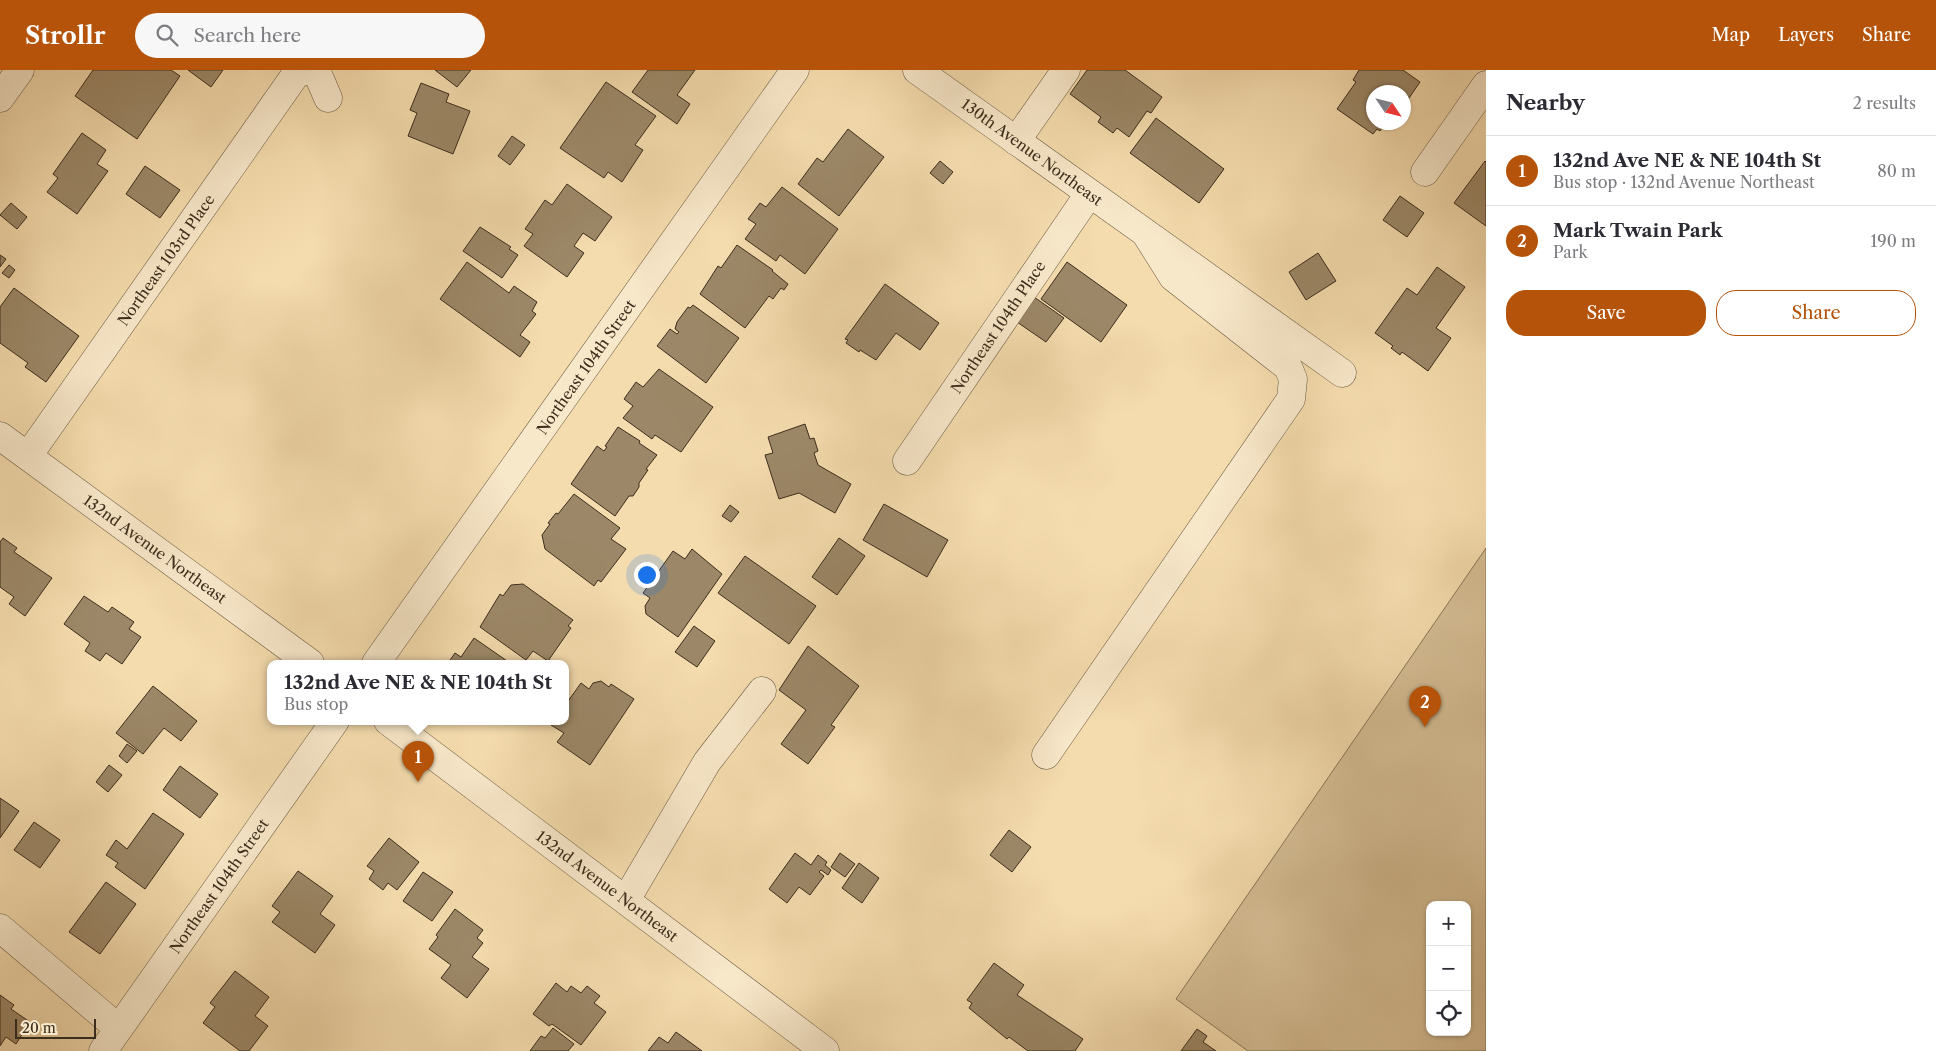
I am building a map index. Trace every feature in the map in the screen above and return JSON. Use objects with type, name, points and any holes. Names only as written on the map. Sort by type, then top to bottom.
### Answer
[{"type":"street","points":[[0,98],[20,70]]},
{"type":"street","name":"Northeast 103rd Place","points":[[28,456],[296,74],[308,70]]},
{"type":"street","points":[[316,70],[328,98]]},
{"type":"street","name":"Northeast 104th Street","points":[[378,660],[796,70]]},
{"type":"street","name":"130th Avenue Northeast","points":[[917,70],[1342,373]]},
{"type":"street","points":[[1016,141],[1066,70]]},
{"type":"street","points":[[1425,172],[1486,85]]},
{"type":"street","name":"Northeast 104th Place","points":[[907,461],[1089,194]]},
{"type":"street","points":[[1046,755],[1292,399],[1293,379],[1288,367],[1173,277],[1146,234]]},
{"type":"street","name":"132nd Avenue Northeast","points":[[0,436],[306,660]]},
{"type":"street","points":[[626,900],[707,762],[762,691]]},
{"type":"street","name":"Northeast 104th Street","points":[[103,1051],[332,725]]},
{"type":"street","name":"132nd Avenue Northeast","points":[[393,725],[825,1051]]},
{"type":"street","points":[[0,928],[118,1028]]},
{"type":"shaded area","points":[[1486,548],[1486,1051],[1248,1051],[1176,999]]},
{"type":"building","points":[[93,70],[171,70],[180,76],[137,139],[75,96]]},
{"type":"building","points":[[188,70],[223,70],[211,87]]},
{"type":"building","points":[[435,70],[471,70],[457,87]]},
{"type":"building","points":[[648,70],[695,70],[677,95],[690,104],[677,124],[632,92]]},
{"type":"building","points":[[1087,70],[1125,70],[1162,97],[1151,113],[1147,111],[1129,137],[1117,128],[1113,133],[1098,122],[1101,117],[1070,94]]},
{"type":"building","points":[[1359,70],[1403,70],[1420,82],[1411,95],[1411,85],[1366,85],[1366,129],[1337,109],[1356,82],[1353,80]]},
{"type":"building","points":[[606,82],[656,116],[635,145],[643,150],[622,182],[608,172],[604,178],[560,148]]},
{"type":"building","points":[[421,83],[449,94],[446,102],[470,111],[453,154],[408,136],[417,113],[410,110]]},
{"type":"building","points":[[1156,118],[1224,169],[1199,203],[1130,153]]},
{"type":"building","points":[[848,129],[884,157],[839,216],[798,184],[817,158],[823,162]]},
{"type":"building","points":[[1367,130],[1376,130],[1373,134]]},
{"type":"building","points":[[82,133],[106,150],[97,164],[108,171],[77,214],[47,192],[58,178],[53,174]]},
{"type":"building","points":[[512,136],[525,145],[510,165],[498,156]]},
{"type":"building","points":[[940,161],[953,172],[943,184],[930,173]]},
{"type":"building","points":[[1486,162],[1486,226],[1454,203]]},
{"type":"building","points":[[145,166],[180,190],[160,218],[126,194]]},
{"type":"building","points":[[567,184],[612,217],[595,241],[583,233],[574,246],[584,253],[567,277],[524,246],[533,234],[525,229],[545,200],[552,205]]},
{"type":"building","points":[[782,187],[838,229],[805,274],[780,255],[776,261],[745,239],[756,224],[748,219],[760,203],[766,207]]},
{"type":"building","points":[[1400,196],[1424,213],[1407,237],[1383,220]]},
{"type":"building","points":[[11,203],[27,217],[17,229],[0,215]]},
{"type":"building","points":[[480,227],[511,247],[509,249],[518,255],[502,278],[463,251]]},
{"type":"building","points":[[737,245],[773,270],[788,284],[784,290],[781,288],[773,299],[769,296],[745,328],[700,294],[718,266],[721,268]]},
{"type":"building","points":[[1318,253],[1336,281],[1306,300],[1289,272]]},
{"type":"building","points":[[0,255],[6,259],[0,267]]},
{"type":"building","points":[[467,262],[509,293],[514,286],[537,302],[532,311],[536,314],[520,335],[530,342],[520,357],[440,299]]},
{"type":"building","points":[[1067,262],[1127,305],[1101,342],[1041,299]]},
{"type":"building","points":[[9,265],[15,270],[9,278],[2,273]]},
{"type":"building","points":[[1437,267],[1465,287],[1436,328],[1451,338],[1428,371],[1402,352],[1400,355],[1391,348],[1393,346],[1375,333],[1407,288],[1417,295]]},
{"type":"building","points":[[885,284],[939,323],[920,350],[896,333],[876,360],[860,350],[859,352],[846,343],[848,340],[845,339]]},
{"type":"building","points":[[14,288],[79,336],[46,382],[25,367],[28,363],[0,343],[0,307]]},
{"type":"building","points":[[1034,297],[1064,318],[1046,342],[1017,322]]},
{"type":"building","points":[[693,305],[739,338],[706,383],[657,346],[670,329],[677,334],[679,332],[675,329],[677,322],[688,307],[690,308]]},
{"type":"building","points":[[659,369],[713,407],[681,452],[655,435],[652,439],[623,418],[633,406],[624,399],[636,382],[643,387]]},
{"type":"building","points":[[805,424],[810,439],[814,438],[818,451],[814,453],[818,465],[851,484],[835,513],[799,493],[779,499],[765,455],[773,453],[768,437]]},
{"type":"building","points":[[618,427],[657,455],[646,469],[648,470],[633,496],[629,496],[615,516],[571,484],[597,446],[604,451],[607,447],[605,446]]},
{"type":"building","points":[[574,494],[620,528],[611,539],[626,549],[601,582],[598,580],[594,586],[545,549],[542,535],[550,524],[548,523]]},
{"type":"building","points":[[884,504],[948,540],[927,577],[863,540]]},
{"type":"building","points":[[730,505],[739,512],[731,522],[722,516]]},
{"type":"building","points":[[3,538],[17,548],[14,552],[52,578],[25,616],[9,604],[14,597],[0,587],[0,542]]},
{"type":"building","points":[[839,538],[865,556],[837,595],[812,577]]},
{"type":"building","points":[[692,549],[722,574],[678,637],[646,614],[645,606],[650,598],[643,593],[673,551],[685,559]]},
{"type":"building","points":[[745,556],[816,606],[789,644],[718,593]]},
{"type":"building","points":[[523,584],[573,620],[568,626],[571,628],[549,660],[533,651],[526,660],[480,627],[500,594],[503,596],[511,585]]},
{"type":"building","points":[[84,596],[108,612],[112,607],[134,622],[129,629],[141,637],[122,664],[106,653],[100,661],[85,651],[90,643],[64,624]]},
{"type":"building","points":[[694,626],[715,641],[697,667],[675,652]]},
{"type":"building","points":[[474,638],[506,660],[450,660],[455,653],[461,657]]},
{"type":"building","points":[[808,646],[859,686],[831,725],[835,727],[808,764],[781,744],[806,710],[779,690]]},
{"type":"building","points":[[601,681],[609,687],[611,684],[634,699],[590,765],[557,742],[564,733],[551,725],[569,725],[569,700],[581,683],[589,689],[593,683]]},
{"type":"building","points":[[153,686],[197,721],[181,741],[164,728],[143,754],[116,733]]},
{"type":"building","points":[[127,744],[137,751],[127,763],[119,756]]},
{"type":"building","points":[[109,765],[122,775],[108,792],[96,782]]},
{"type":"building","points":[[180,766],[218,794],[200,818],[163,790]]},
{"type":"building","points":[[0,798],[19,811],[0,838]]},
{"type":"building","points":[[153,813],[184,834],[145,889],[115,867],[118,863],[106,855],[116,840],[127,849]]},
{"type":"building","points":[[34,822],[60,840],[40,868],[14,850]]},
{"type":"building","points":[[1009,830],[1031,847],[1012,872],[990,855]]},
{"type":"building","points":[[389,838],[419,862],[397,890],[388,883],[383,890],[369,879],[374,871],[367,866]]},
{"type":"building","points":[[795,853],[811,865],[818,855],[827,862],[825,865],[831,870],[828,875],[821,870],[819,872],[824,876],[810,895],[799,887],[787,903],[769,889]]},
{"type":"building","points":[[840,853],[855,864],[845,877],[831,867]]},
{"type":"building","points":[[859,863],[879,878],[862,903],[842,888]]},
{"type":"building","points":[[298,871],[333,896],[320,914],[335,925],[315,953],[272,922],[280,912],[272,906]]},
{"type":"building","points":[[423,872],[453,892],[432,921],[403,901]]},
{"type":"building","points":[[106,882],[136,904],[100,954],[69,932]]},
{"type":"building","points":[[455,909],[483,930],[477,938],[483,943],[472,957],[489,969],[467,998],[441,978],[451,965],[429,949],[438,937],[436,935]]},
{"type":"building","points":[[994,963],[1024,985],[1017,995],[1083,1039],[1075,1051],[1028,1051],[1009,1037],[1007,1039],[969,1008],[972,1003],[967,1000]]},
{"type":"building","points":[[235,971],[269,997],[255,1016],[268,1026],[249,1051],[240,1051],[203,1023],[215,1007],[210,1003]]},
{"type":"building","points":[[556,983],[567,992],[571,986],[581,993],[587,986],[600,996],[594,1003],[606,1012],[581,1045],[552,1024],[549,1026],[533,1014]]},
{"type":"building","points":[[0,995],[14,1005],[11,1009],[30,1022],[16,1044],[6,1037],[0,1046]]},
{"type":"building","points":[[553,1028],[574,1044],[568,1051],[530,1051],[541,1036],[545,1038]]},
{"type":"building","points":[[1197,1029],[1207,1036],[1203,1042],[1216,1051],[1181,1051]]},
{"type":"building","points":[[676,1032],[702,1051],[648,1051],[659,1037],[668,1043]]},
{"type":"place","name":"Mark Twain Park","points":[[1425,727]]},
{"type":"place","name":"132nd Ave NE & NE 104th St","points":[[418,782]]}]
